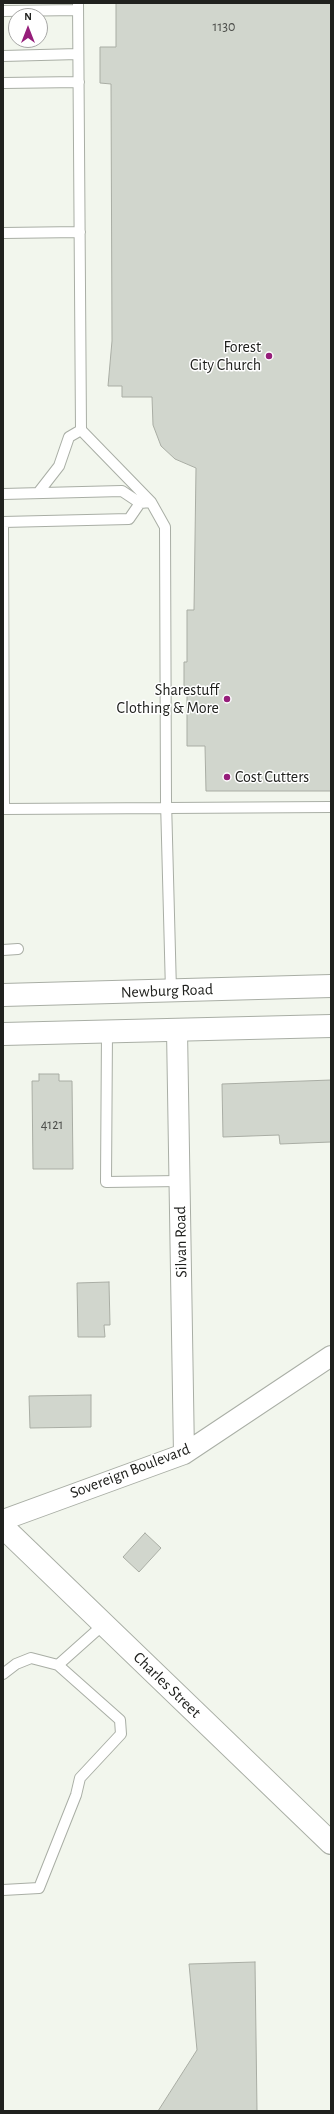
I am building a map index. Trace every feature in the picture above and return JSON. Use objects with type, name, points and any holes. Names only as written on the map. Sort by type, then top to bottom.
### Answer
[{"type":"main road","name":"Newburg Road","points":[[3,996],[331,986]]},
{"type":"main road","points":[[3,1034],[331,1026]]},
{"type":"main road","name":"Charles Street","points":[[5,1531],[104,1624],[331,1843]]},
{"type":"street","name":"Silvan Road","points":[[177,1030],[184,1454]]},
{"type":"street","name":"Sovereign Boulevard","points":[[5,1531],[184,1454],[331,1356]]},
{"type":"lane","points":[[3,11],[78,7],[81,430],[151,502],[165,528],[166,809],[171,991]]},
{"type":"lane","points":[[3,56],[78,54]]},
{"type":"lane","points":[[3,83],[79,82]]},
{"type":"lane","points":[[3,233],[80,232]]},
{"type":"lane","points":[[38,493],[59,466],[69,437],[81,430]]},
{"type":"lane","points":[[3,494],[122,491],[140,503],[151,502]]},
{"type":"lane","points":[[140,503],[129,519],[3,522],[3,810],[331,807]]},
{"type":"lane","points":[[3,950],[18,949]]},
{"type":"lane","points":[[107,1031],[106,1182],[180,1181]]},
{"type":"lane","points":[[58,1665],[104,1624]]},
{"type":"lane","points":[[3,1674],[16,1664],[31,1658],[58,1665],[120,1720],[121,1734],[80,1778],[76,1795],[39,1888],[3,1890]]},
{"type":"building","points":[[116,3],[331,3],[331,791],[206,791],[205,746],[187,746],[187,693],[184,693],[184,662],[187,662],[187,610],[194,610],[196,468],[175,459],[161,446],[153,425],[152,397],[122,397],[122,386],[108,386],[112,341],[111,84],[100,83],[100,47],[116,47]]},
{"type":"building","points":[[39,1074],[59,1074],[59,1081],[72,1081],[73,1169],[33,1169],[32,1081],[39,1081]]},
{"type":"building","points":[[331,1080],[331,1142],[280,1144],[279,1135],[223,1137],[222,1084]]},
{"type":"building","points":[[109,1282],[110,1325],[104,1325],[105,1337],[78,1337],[77,1283]]},
{"type":"building","points":[[91,1395],[91,1427],[30,1428],[29,1396]]},
{"type":"building","points":[[145,1533],[161,1548],[139,1572],[123,1557]]},
{"type":"building","points":[[255,1962],[257,2111],[158,2111],[197,2050],[189,1964]]},
{"type":"place","name":"Forest City Church","points":[[269,356]]},
{"type":"place","name":"Sharestuff Clothing & More","points":[[227,699]]},
{"type":"place","name":"Cost Cutters","points":[[227,777]]}]
